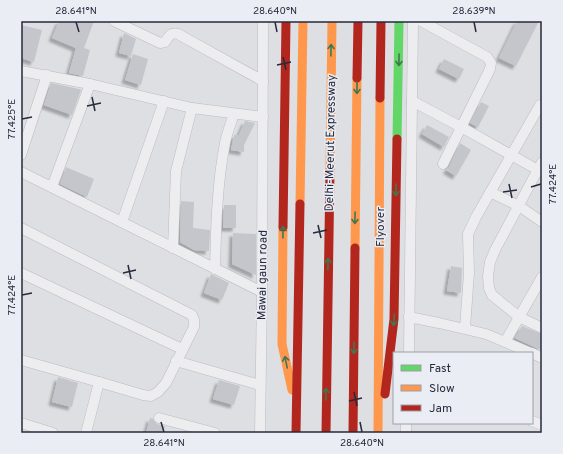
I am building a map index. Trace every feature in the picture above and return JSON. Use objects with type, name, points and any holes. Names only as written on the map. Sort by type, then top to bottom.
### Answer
[{"type":"main road","points":[[286,21],[282,344],[297,412]]},
{"type":"main road","points":[[296,433],[303,21]]},
{"type":"main road","name":"Delhi-Meerut Expressway","points":[[326,433],[332,21]]},
{"type":"main road","points":[[353,433],[358,21]]},
{"type":"main road","name":"Flyover","points":[[379,433],[382,21]]},
{"type":"main road","points":[[379,433],[394,319],[399,21]]},
{"type":"street","points":[[114,21],[160,42],[165,42],[170,34],[178,34],[263,81]]},
{"type":"street","name":"Mawai gaun road","points":[[260,433],[263,21]]},
{"type":"street","points":[[409,352],[413,21]]},
{"type":"street","points":[[421,21],[487,56],[490,62],[490,69],[443,164]]},
{"type":"street","points":[[21,71],[90,84],[192,108],[263,117]]},
{"type":"street","points":[[21,155],[47,75]]},
{"type":"street","points":[[52,187],[90,84]]},
{"type":"street","points":[[122,222],[164,101]]},
{"type":"street","points":[[412,101],[511,155],[540,166],[495,250],[490,262],[488,276],[489,288],[492,295],[519,317],[542,328]]},
{"type":"street","points":[[465,328],[469,273],[468,234],[490,192],[540,105]]},
{"type":"street","points":[[173,248],[176,171],[192,108]]},
{"type":"street","points":[[215,269],[217,207],[221,168],[226,141],[234,114]]},
{"type":"street","points":[[21,172],[262,292]]},
{"type":"street","points":[[490,192],[518,206],[542,222]]},
{"type":"street","points":[[21,228],[192,315],[194,320],[194,327],[166,383],[158,392],[151,396],[21,360]]},
{"type":"street","points":[[21,272],[182,349]]},
{"type":"street","points":[[505,342],[541,281]]},
{"type":"street","points":[[409,317],[465,328],[486,334],[530,352]]},
{"type":"street","points":[[533,354],[542,358]]},
{"type":"street","points":[[176,361],[260,385]]},
{"type":"street","points":[[86,433],[99,382]]},
{"type":"street","points":[[159,418],[215,433]]},
{"type":"street","points":[[21,423],[53,433]]},
{"type":"building","points":[[59,21],[94,21],[84,48],[90,50],[83,76],[69,73],[76,48],[52,38]]},
{"type":"building","points":[[517,21],[539,21],[516,66],[499,58]]},
{"type":"building","points":[[21,25],[42,30],[34,62],[21,58]]},
{"type":"building","points":[[124,33],[136,39],[131,56],[119,53]]},
{"type":"building","points":[[133,54],[148,59],[141,85],[125,80]]},
{"type":"building","points":[[444,59],[464,69],[459,79],[439,69]]},
{"type":"building","points":[[51,83],[81,90],[72,115],[44,105]]},
{"type":"building","points":[[481,102],[489,106],[478,127],[470,123]]},
{"type":"building","points":[[245,121],[255,123],[244,145],[244,152],[231,150],[234,135],[239,135]]},
{"type":"building","points":[[427,125],[449,137],[444,147],[422,134]]},
{"type":"building","points":[[460,143],[471,150],[456,176],[446,170],[449,167]]},
{"type":"building","points":[[66,167],[94,179],[87,197],[60,184]]},
{"type":"building","points":[[181,201],[194,202],[193,228],[210,230],[209,251],[194,250],[180,242]]},
{"type":"building","points":[[224,205],[236,205],[236,228],[223,228]]},
{"type":"building","points":[[233,233],[256,234],[256,275],[232,264]]},
{"type":"building","points":[[451,266],[462,268],[461,293],[447,291]]},
{"type":"building","points":[[211,274],[229,283],[222,300],[204,293]]},
{"type":"building","points":[[522,326],[542,334],[541,350],[515,338]]},
{"type":"building","points":[[58,377],[78,383],[72,407],[52,402]]},
{"type":"building","points":[[219,380],[240,386],[234,405],[213,399]]},
{"type":"building","points":[[150,418],[157,424],[165,426],[163,433],[146,433]]},
{"type":"traffic: fast","points":[[397,139],[399,21]]},
{"type":"traffic: slow","points":[[300,204],[303,21]]},
{"type":"traffic: slow","points":[[330,170],[332,21]]},
{"type":"traffic: slow","points":[[355,248],[357,78]]},
{"type":"traffic: slow","points":[[378,433],[380,98]]},
{"type":"traffic: slow","points":[[283,227],[282,344],[292,390]]},
{"type":"traffic: jam","points":[[283,227],[286,21]]},
{"type":"traffic: jam","points":[[357,78],[358,21]]},
{"type":"traffic: jam","points":[[380,98],[381,21]]},
{"type":"traffic: jam","points":[[385,394],[394,319],[397,139]]},
{"type":"traffic: jam","points":[[326,433],[330,170]]},
{"type":"traffic: jam","points":[[296,433],[300,204]]},
{"type":"traffic: jam","points":[[353,433],[355,248]]}]
